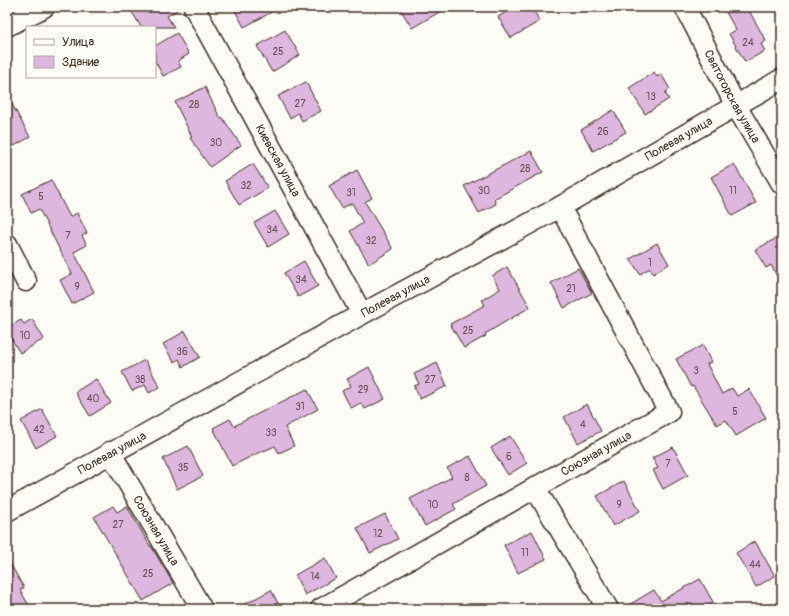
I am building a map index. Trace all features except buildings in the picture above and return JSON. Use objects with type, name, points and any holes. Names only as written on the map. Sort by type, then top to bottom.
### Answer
[{"type":"street","points":[[7,26],[44,7]]},
{"type":"street","name":"Киевская улица","points":[[194,7],[362,314]]},
{"type":"street","name":"Святогорская улица","points":[[685,7],[736,106],[782,184]]},
{"type":"street","name":"Полевая улица","points":[[7,510],[110,452],[560,207],[782,79]]},
{"type":"street","name":"Союзная улица","points":[[322,609],[669,412],[560,207]]},
{"type":"street","points":[[7,244],[26,281]]},
{"type":"street","name":"Союзная улица","points":[[110,452],[202,609]]},
{"type":"street","points":[[535,488],[608,609]]}]
